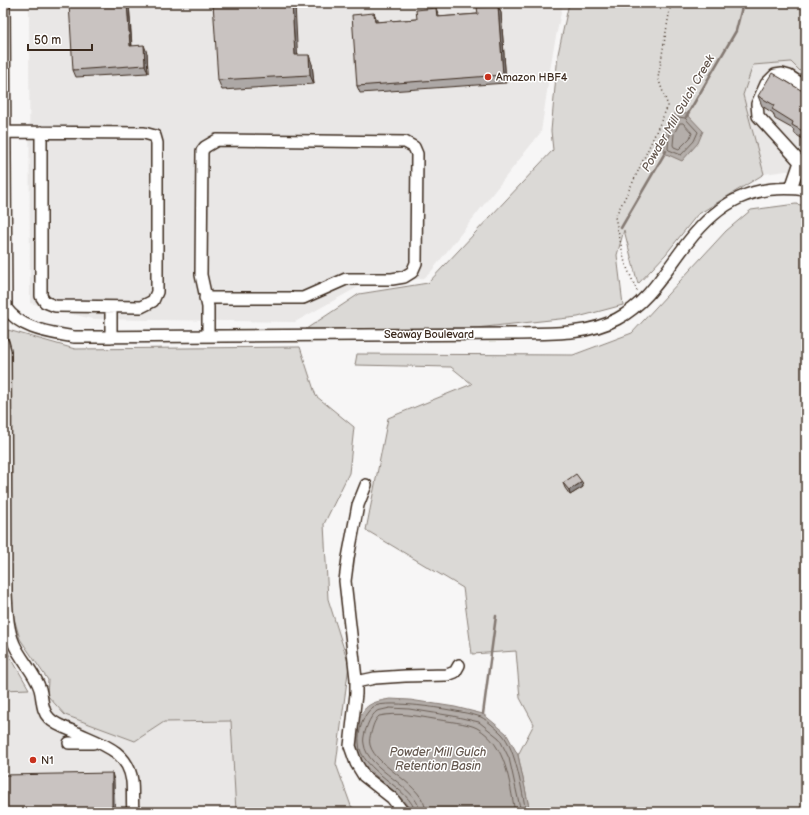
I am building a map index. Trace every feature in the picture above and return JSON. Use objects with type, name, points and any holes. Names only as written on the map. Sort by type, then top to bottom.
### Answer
[{"type":"street","points":[[4,4],[4,138],[41,132],[144,133],[154,136],[157,143],[157,292],[153,302],[141,307],[55,306],[45,302],[41,296],[41,132]]},
{"type":"street","points":[[791,188],[803,162],[758,116],[757,104],[766,84],[775,76],[782,74],[789,76],[806,87]]},
{"type":"street","name":"Seaway Boulevard","points":[[4,138],[6,308],[12,317],[27,326],[44,332],[74,337],[505,334],[574,332],[598,327],[633,309],[662,278],[688,242],[720,209],[746,194],[770,189],[791,188],[806,190]]},
{"type":"street","points":[[205,298],[302,298],[346,279],[392,279],[404,277],[412,272],[416,263],[417,154],[414,147],[404,142],[224,140],[217,140],[205,146],[202,151],[201,275],[205,298],[208,307],[208,336]]},
{"type":"street","points":[[111,307],[111,336]]},
{"type":"street","points":[[3,343],[5,351],[6,593],[9,630],[14,644],[40,690],[42,706],[49,718],[60,725],[118,753],[126,761],[132,781],[132,812]]},
{"type":"street","points":[[366,485],[358,505],[345,581],[356,682],[350,746],[356,763],[364,776],[392,798],[403,812]]},
{"type":"street","points":[[356,682],[376,678],[405,676],[447,676],[455,672],[459,665]]},
{"type":"street","points":[[69,743],[98,743]]},
{"type":"path","points":[[641,301],[625,263],[615,216],[633,182],[668,106],[658,78],[671,3]]},
{"type":"shaded area","points":[[29,3],[563,3],[553,51],[541,132],[430,273],[424,278],[358,287],[295,322],[92,319],[30,303]]},
{"type":"shaded area","points":[[569,3],[806,3],[806,77],[791,62],[753,65],[743,95],[764,174],[697,215],[666,254],[638,284],[624,230],[617,255],[623,305],[578,317],[476,328],[306,329],[359,294],[428,283],[553,150],[551,131],[558,54]]},
{"type":"shaded area","points":[[791,62],[806,77],[806,172],[786,171],[764,174],[743,95],[753,65]]},
{"type":"shaded area","points":[[796,204],[806,206],[806,812],[530,812],[518,755],[534,724],[520,698],[516,651],[472,654],[463,588],[366,530],[388,418],[472,384],[451,367],[355,365],[357,354],[573,355],[632,333],[726,231],[751,210]]},
{"type":"shaded area","points":[[8,330],[75,349],[300,347],[316,396],[354,427],[349,473],[324,524],[328,599],[349,665],[336,764],[351,806],[359,812],[236,812],[231,721],[164,722],[135,741],[65,715],[47,695],[48,680],[20,639],[11,608]]},
{"type":"shaded area","points":[[3,644],[29,689],[3,690]]},
{"type":"shaded area","points":[[29,689],[47,695],[65,715],[135,741],[164,722],[231,721],[236,812],[3,812],[3,690]]},
{"type":"water","points":[[676,112],[687,114],[703,131],[698,143],[682,161],[664,153],[665,131]]},
{"type":"water","name":"Powder Mill Gulch Retention Basin","points":[[390,699],[410,700],[455,707],[483,714],[506,733],[518,755],[530,812],[411,812],[398,795],[370,771],[362,762],[354,744],[360,717],[366,708],[379,701]]},
{"type":"building","points":[[69,3],[127,3],[130,46],[144,45],[145,65],[73,70]]},
{"type":"building","points":[[213,3],[292,3],[295,55],[309,55],[310,75],[218,80]]},
{"type":"building","points":[[498,6],[503,75],[357,86],[352,15],[374,13],[375,22],[417,19],[416,10],[436,8],[437,17],[478,14],[477,7]]},
{"type":"building","points":[[772,73],[806,93],[806,133],[792,125],[793,122],[772,109],[774,105],[758,96]]},
{"type":"building","points":[[576,474],[582,482],[569,490],[563,483]]},
{"type":"building","points":[[112,773],[112,812],[3,812],[3,775]]},
{"type":"waterway","name":"Powder Mill Gulch Creek","points":[[686,117],[736,31],[743,3]]},
{"type":"waterway","name":"Powder Mill Gulch Creek","points":[[621,228],[666,151]]},
{"type":"waterway","name":"Powder Mill Gulch Creek","points":[[483,714],[496,616]]},
{"type":"place","name":"Amazon HBF4","points":[[488,77]]},
{"type":"place","name":"N1","points":[[33,760]]}]
